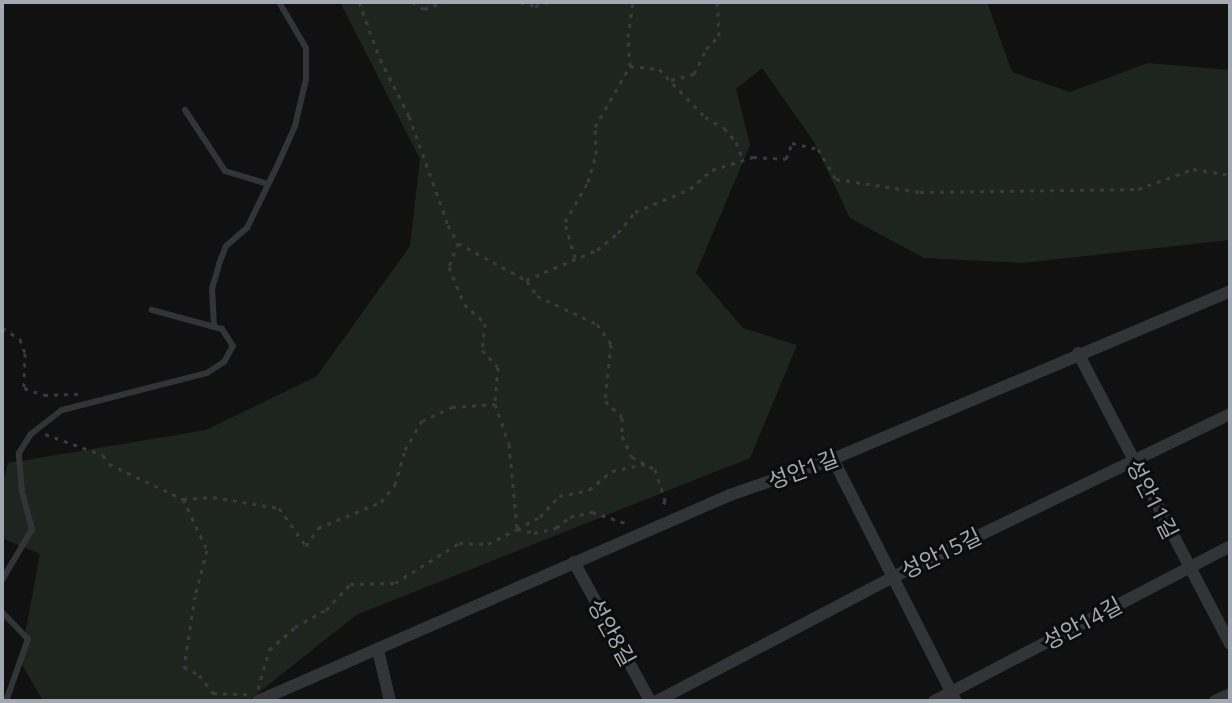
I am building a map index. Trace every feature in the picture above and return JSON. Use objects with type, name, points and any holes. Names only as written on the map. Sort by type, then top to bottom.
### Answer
[{"type":"street","name":"성안1길","points":[[258,701],[730,495],[833,459],[1230,291]]},
{"type":"street","name":"성안11길","points":[[1078,353],[1230,644]]},
{"type":"street","name":"성안15길","points":[[657,701],[891,578],[1230,414]]},
{"type":"street","points":[[833,459],[953,696]]},
{"type":"street","name":"성안14길","points":[[934,701],[953,696],[1230,546]]},
{"type":"street","name":"성안8길","points":[[574,562],[650,701]]},
{"type":"street","points":[[378,650],[390,701]]},
{"type":"street","points":[[1215,701],[1230,694]]},
{"type":"lane","points":[[214,326],[212,289],[219,264],[226,246],[247,228],[268,184],[295,126],[306,79],[306,48],[279,2]]},
{"type":"lane","points":[[185,110],[225,171],[268,184]]},
{"type":"lane","points":[[2,580],[32,529],[22,491],[19,453],[39,428],[62,410],[207,373],[224,362],[233,346],[222,329],[152,310]]},
{"type":"lane","points":[[2,612],[28,639],[6,701]]},
{"type":"path","points":[[359,2],[380,59],[409,116],[448,225],[458,243],[526,280],[537,296],[597,324],[611,344],[605,401],[622,417],[622,436],[632,457],[655,469],[665,500],[659,526]]},
{"type":"path","points":[[412,2],[424,9],[444,2]]},
{"type":"path","points":[[520,2],[535,6],[549,2]]},
{"type":"path","points":[[575,258],[565,222],[588,182],[596,154],[595,127],[630,66],[628,37],[633,2]]},
{"type":"path","points":[[671,80],[694,74],[706,49],[719,36],[717,2]]},
{"type":"path","points":[[630,66],[659,69],[697,109],[724,128],[736,142],[744,161]]},
{"type":"path","points":[[526,280],[597,250],[635,212],[690,189],[712,170],[753,157],[786,159],[792,143],[818,149],[836,179],[920,192],[1138,189],[1193,169],[1230,175]]},
{"type":"path","points":[[458,243],[449,267],[464,304],[485,323],[482,350],[498,367],[495,404],[509,444],[517,529]]},
{"type":"path","points":[[2,328],[20,339],[25,353],[24,388],[44,395],[88,393]]},
{"type":"path","points":[[39,428],[58,441],[78,443],[103,455],[109,464],[183,499],[213,497],[279,508],[306,546],[318,528],[381,502],[395,485],[405,450],[422,421],[452,407],[495,404]]},
{"type":"path","points":[[183,499],[207,550],[195,596],[184,667],[199,675],[213,693],[258,696],[257,683],[269,650],[295,627],[326,610],[350,584],[395,583],[459,543],[488,544],[540,517],[559,496],[589,490],[612,471],[646,464]]},
{"type":"path","points":[[517,529],[534,533],[556,528],[570,517],[592,512],[627,524],[638,522]]},
{"type":"shaded area","points":[[340,2],[987,2],[1012,72],[1070,92],[1148,63],[1230,70],[1230,240],[1023,263],[924,258],[850,218],[814,142],[762,68],[736,89],[750,145],[696,273],[743,328],[797,345],[750,458],[356,615],[248,701],[43,701],[20,661],[40,554],[2,538],[2,484],[8,463],[206,430],[317,376],[410,246],[420,159]]}]
